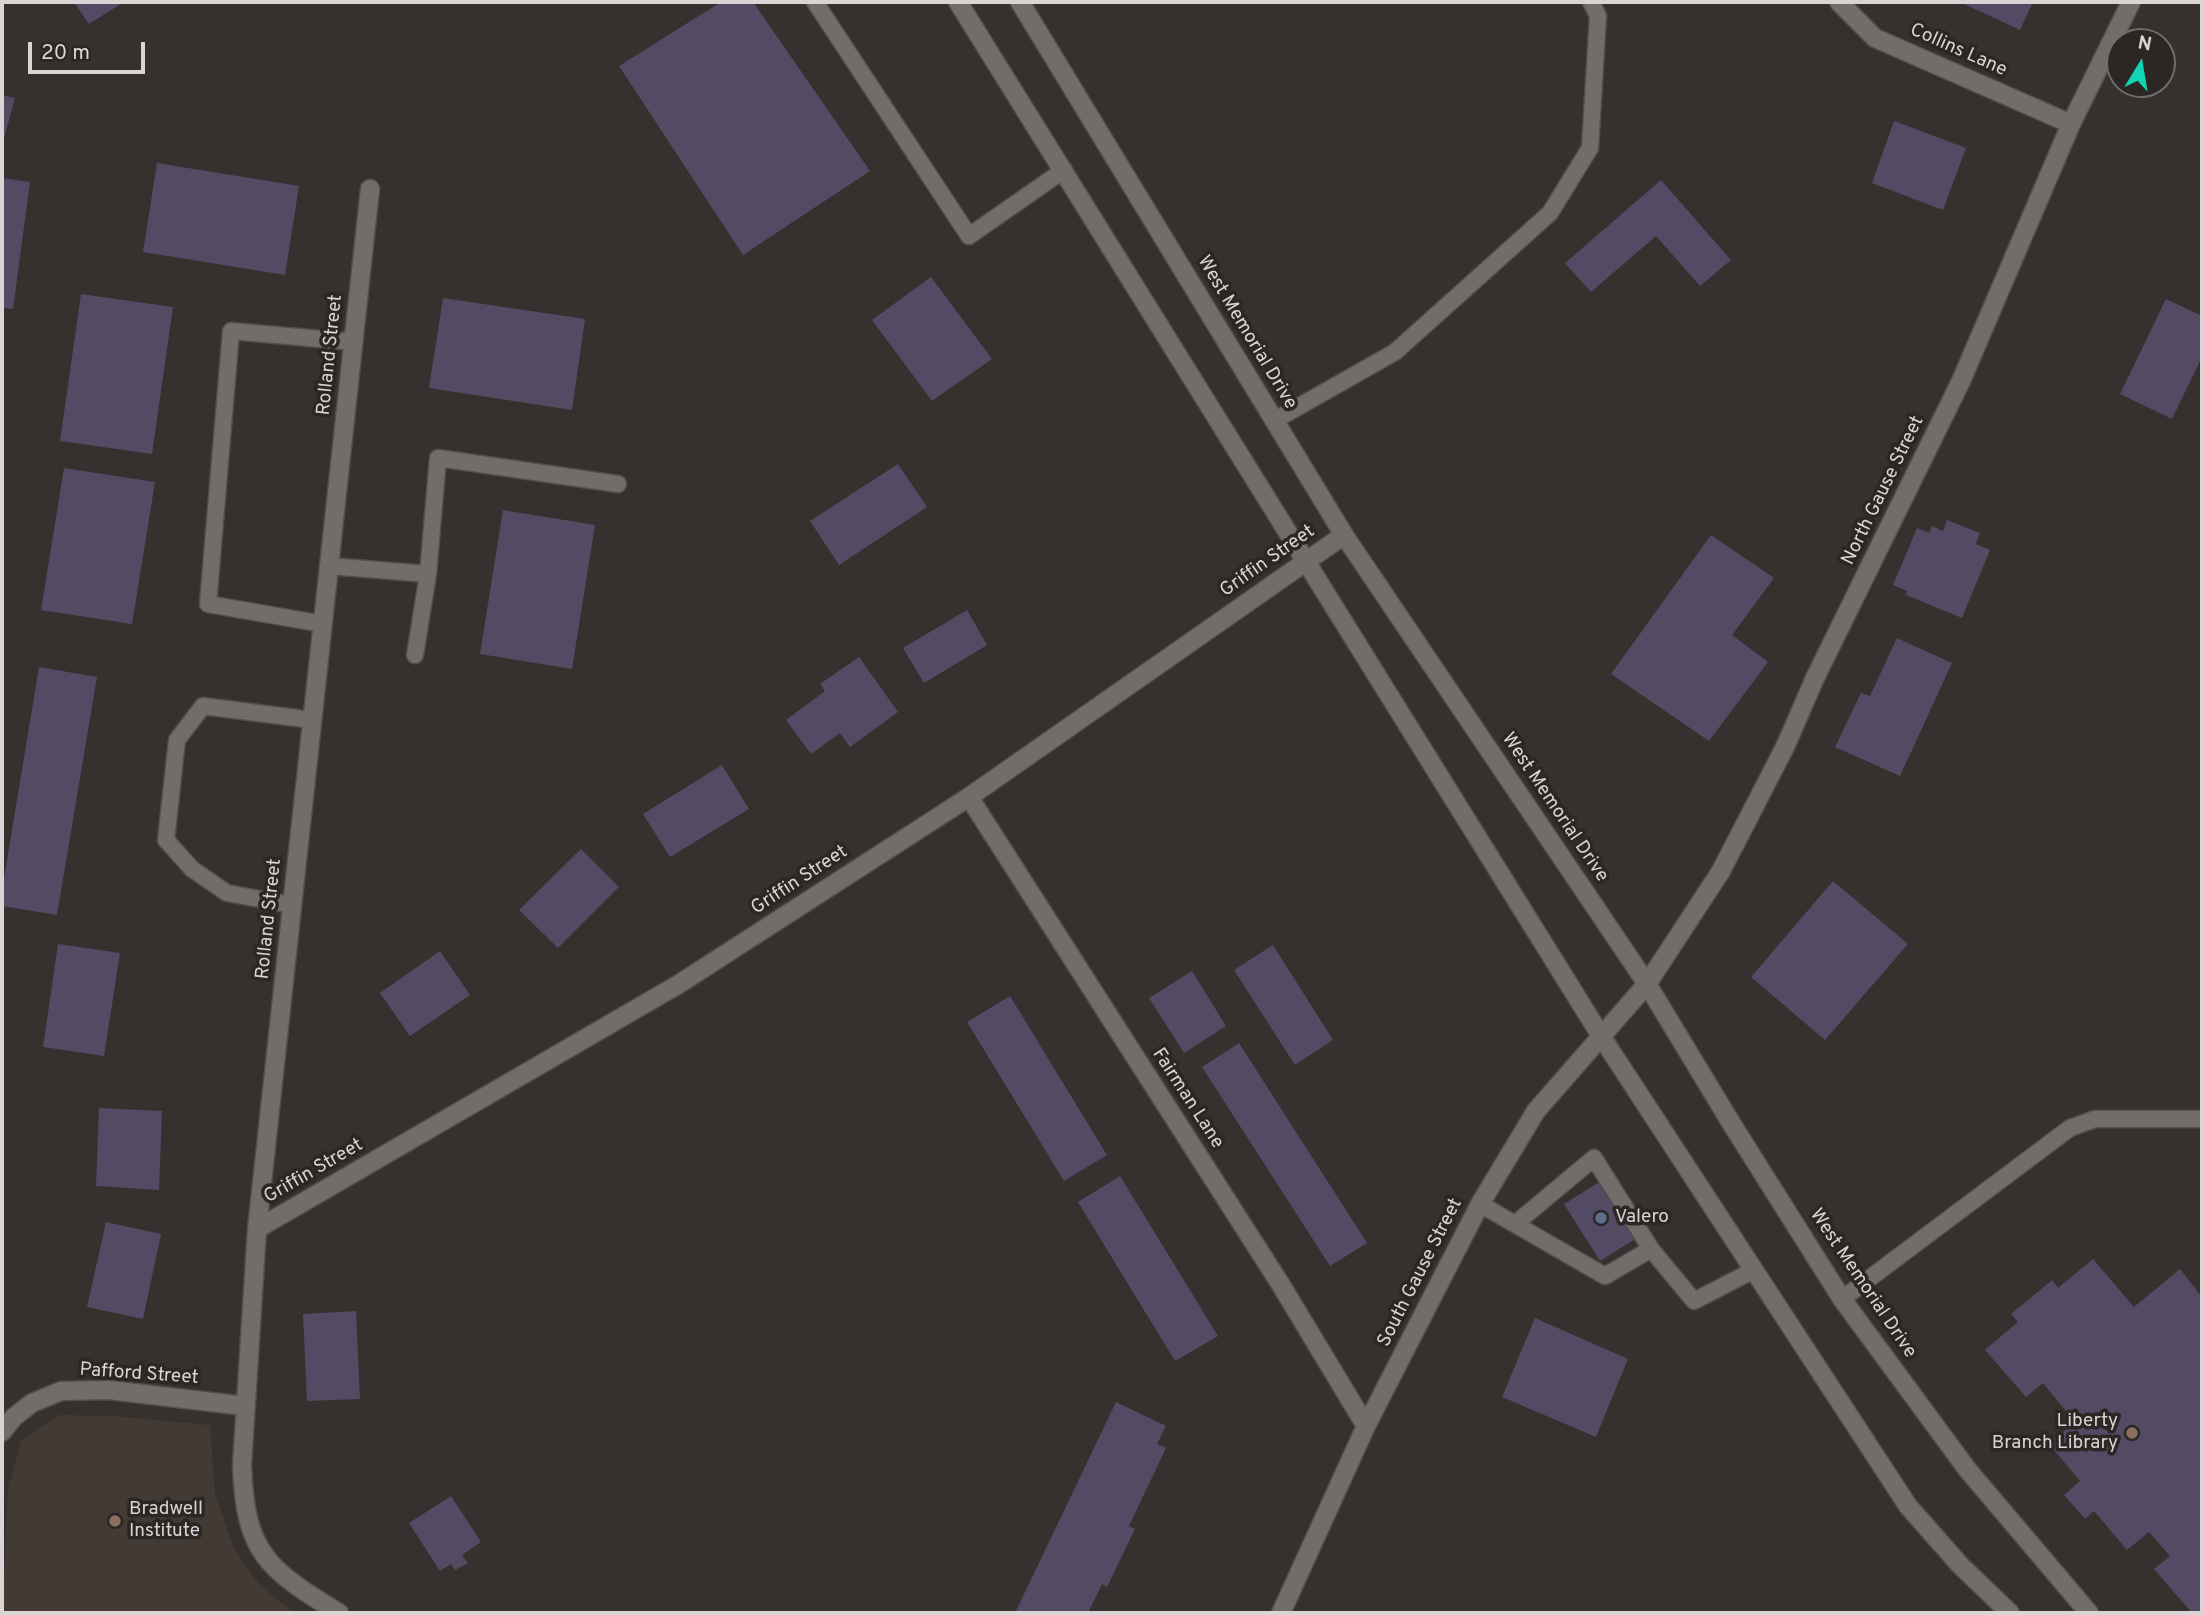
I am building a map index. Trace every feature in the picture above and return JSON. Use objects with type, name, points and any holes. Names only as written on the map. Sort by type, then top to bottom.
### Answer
[{"type":"street","points":[[958,2],[1601,1036],[1908,1506],[1961,1565],[2010,1613]]},
{"type":"street","name":"West Memorial Drive","points":[[1020,2],[1344,535],[1647,984],[1842,1299],[1967,1469],[2089,1613]]},
{"type":"street","name":"Collins Lane","points":[[1839,2],[1875,38],[2071,124]]},
{"type":"street","name":"North Gause Street","points":[[1647,984],[1721,872],[1785,747],[1815,678],[1961,382],[2071,124],[2131,2]]},
{"type":"street","name":"Rolland Street","points":[[339,1613],[289,1581],[262,1555],[249,1528],[243,1499],[242,1465],[257,1229],[370,189]]},
{"type":"street","name":"Griffin Street","points":[[257,1229],[679,984],[969,797],[1344,535]]},
{"type":"street","name":"Fairman Lane","points":[[969,797],[1281,1285],[1366,1426]]},
{"type":"street","name":"South Gause Street","points":[[1281,1613],[1366,1426],[1480,1204],[1536,1111],[1647,984]]},
{"type":"street","name":"Pafford Street","points":[[2,1433],[14,1417],[32,1403],[61,1391],[109,1390],[245,1406]]},
{"type":"lane","points":[[815,2],[969,236],[1063,170]]},
{"type":"lane","points":[[1275,420],[1395,352],[1550,213],[1590,148],[1598,16],[1591,2]]},
{"type":"lane","points":[[323,624],[208,604],[231,331],[354,342]]},
{"type":"lane","points":[[415,655],[428,574],[438,458],[618,484]]},
{"type":"lane","points":[[329,566],[428,574]]},
{"type":"lane","points":[[292,905],[227,893],[192,869],[166,840],[167,828],[177,740],[203,706],[312,720]]},
{"type":"lane","points":[[1842,1299],[2070,1128],[2095,1119],[2202,1119]]},
{"type":"lane","points":[[1515,1224],[1594,1158],[1651,1249],[1694,1301],[1754,1270]]},
{"type":"lane","points":[[1480,1204],[1605,1276],[1651,1249]]},
{"type":"shaded area","name":"Bradwell Institute","points":[[59,1415],[112,1416],[210,1425],[215,1494],[234,1549],[259,1584],[294,1613],[2,1613],[8,1489],[21,1440]]},
{"type":"building","points":[[74,2],[124,2],[89,24]]},
{"type":"building","points":[[721,2],[753,2],[870,171],[743,255],[619,66]]},
{"type":"building","points":[[1960,2],[2033,2],[2020,30]]},
{"type":"building","points":[[2,95],[15,98],[3,142],[2,142]]},
{"type":"building","points":[[1894,121],[1966,148],[1943,210],[1872,183]]},
{"type":"building","points":[[157,163],[299,186],[285,275],[143,252]]},
{"type":"building","points":[[2,178],[30,182],[13,309],[2,308]]},
{"type":"building","points":[[1661,180],[1731,260],[1700,286],[1656,236],[1591,292],[1565,263]]},
{"type":"building","points":[[931,277],[992,359],[932,401],[872,320]]},
{"type":"building","points":[[81,294],[173,307],[152,454],[60,441]]},
{"type":"building","points":[[443,298],[585,319],[572,410],[429,388]]},
{"type":"building","points":[[2166,299],[2202,316],[2202,357],[2172,419],[2120,394]]},
{"type":"building","points":[[898,464],[927,507],[839,565],[810,521]]},
{"type":"building","points":[[64,468],[155,482],[132,624],[41,610]]},
{"type":"building","points":[[503,510],[595,525],[572,669],[480,654]]},
{"type":"building","points":[[1947,520],[1980,533],[1976,544],[1990,550],[1962,618],[1906,595],[1907,591],[1893,585],[1917,528],[1929,533],[1932,526],[1943,531]]},
{"type":"building","points":[[1711,535],[1774,578],[1732,635],[1768,662],[1709,741],[1611,674]]},
{"type":"building","points":[[967,610],[987,645],[924,683],[903,648]]},
{"type":"building","points":[[1897,638],[1952,663],[1900,776],[1835,747],[1861,693],[1870,696]]},
{"type":"building","points":[[859,657],[898,712],[850,747],[840,733],[811,754],[786,720],[825,691],[820,684]]},
{"type":"building","points":[[39,667],[97,677],[57,915],[2,906],[2,890]]},
{"type":"building","points":[[722,765],[749,809],[670,857],[643,814]]},
{"type":"building","points":[[581,849],[619,887],[558,948],[519,910]]},
{"type":"building","points":[[1833,881],[1908,944],[1825,1040],[1751,977]]},
{"type":"building","points":[[58,944],[120,953],[104,1056],[43,1047]]},
{"type":"building","points":[[1273,945],[1333,1040],[1295,1065],[1234,970]]},
{"type":"building","points":[[440,951],[470,995],[410,1036],[380,993]]},
{"type":"building","points":[[1192,971],[1226,1026],[1184,1053],[1149,998]]},
{"type":"building","points":[[1010,996],[1107,1155],[1064,1181],[967,1022]]},
{"type":"building","points":[[1239,1043],[1367,1243],[1330,1266],[1202,1067]]},
{"type":"building","points":[[99,1108],[162,1111],[159,1190],[96,1186]]},
{"type":"building","points":[[1120,1176],[1218,1336],[1175,1361],[1078,1202]]},
{"type":"building","points":[[1601,1181],[1637,1238],[1600,1261],[1564,1204]]},
{"type":"building","points":[[106,1222],[161,1234],[143,1319],[87,1307]]},
{"type":"building","name":"Liberty Branch Library","points":[[2093,1259],[2134,1307],[2180,1269],[2202,1297],[2202,1613],[2192,1613],[2154,1569],[2170,1556],[2149,1532],[2127,1550],[2094,1511],[2085,1519],[2064,1495],[2080,1481],[2049,1444],[2075,1422],[2043,1383],[2026,1397],[1985,1350],[2018,1322],[2011,1314],[2052,1280],[2058,1288]]},
{"type":"building","points":[[356,1311],[360,1399],[307,1401],[303,1314]]},
{"type":"building","points":[[1535,1318],[1628,1359],[1596,1437],[1502,1397]]},
{"type":"building","points":[[1116,1402],[1166,1426],[1157,1444],[1166,1448],[1129,1526],[1135,1529],[1107,1587],[1102,1584],[1088,1613],[1015,1613]]},
{"type":"building","points":[[451,1496],[481,1542],[462,1555],[468,1563],[455,1570],[451,1564],[440,1571],[409,1523]]},
{"type":"place","name":"Valero","points":[[1601,1218]]},
{"type":"place","name":"Liberty Branch Library","points":[[2132,1433]]},
{"type":"place","name":"Bradwell Institute","points":[[115,1521]]}]
